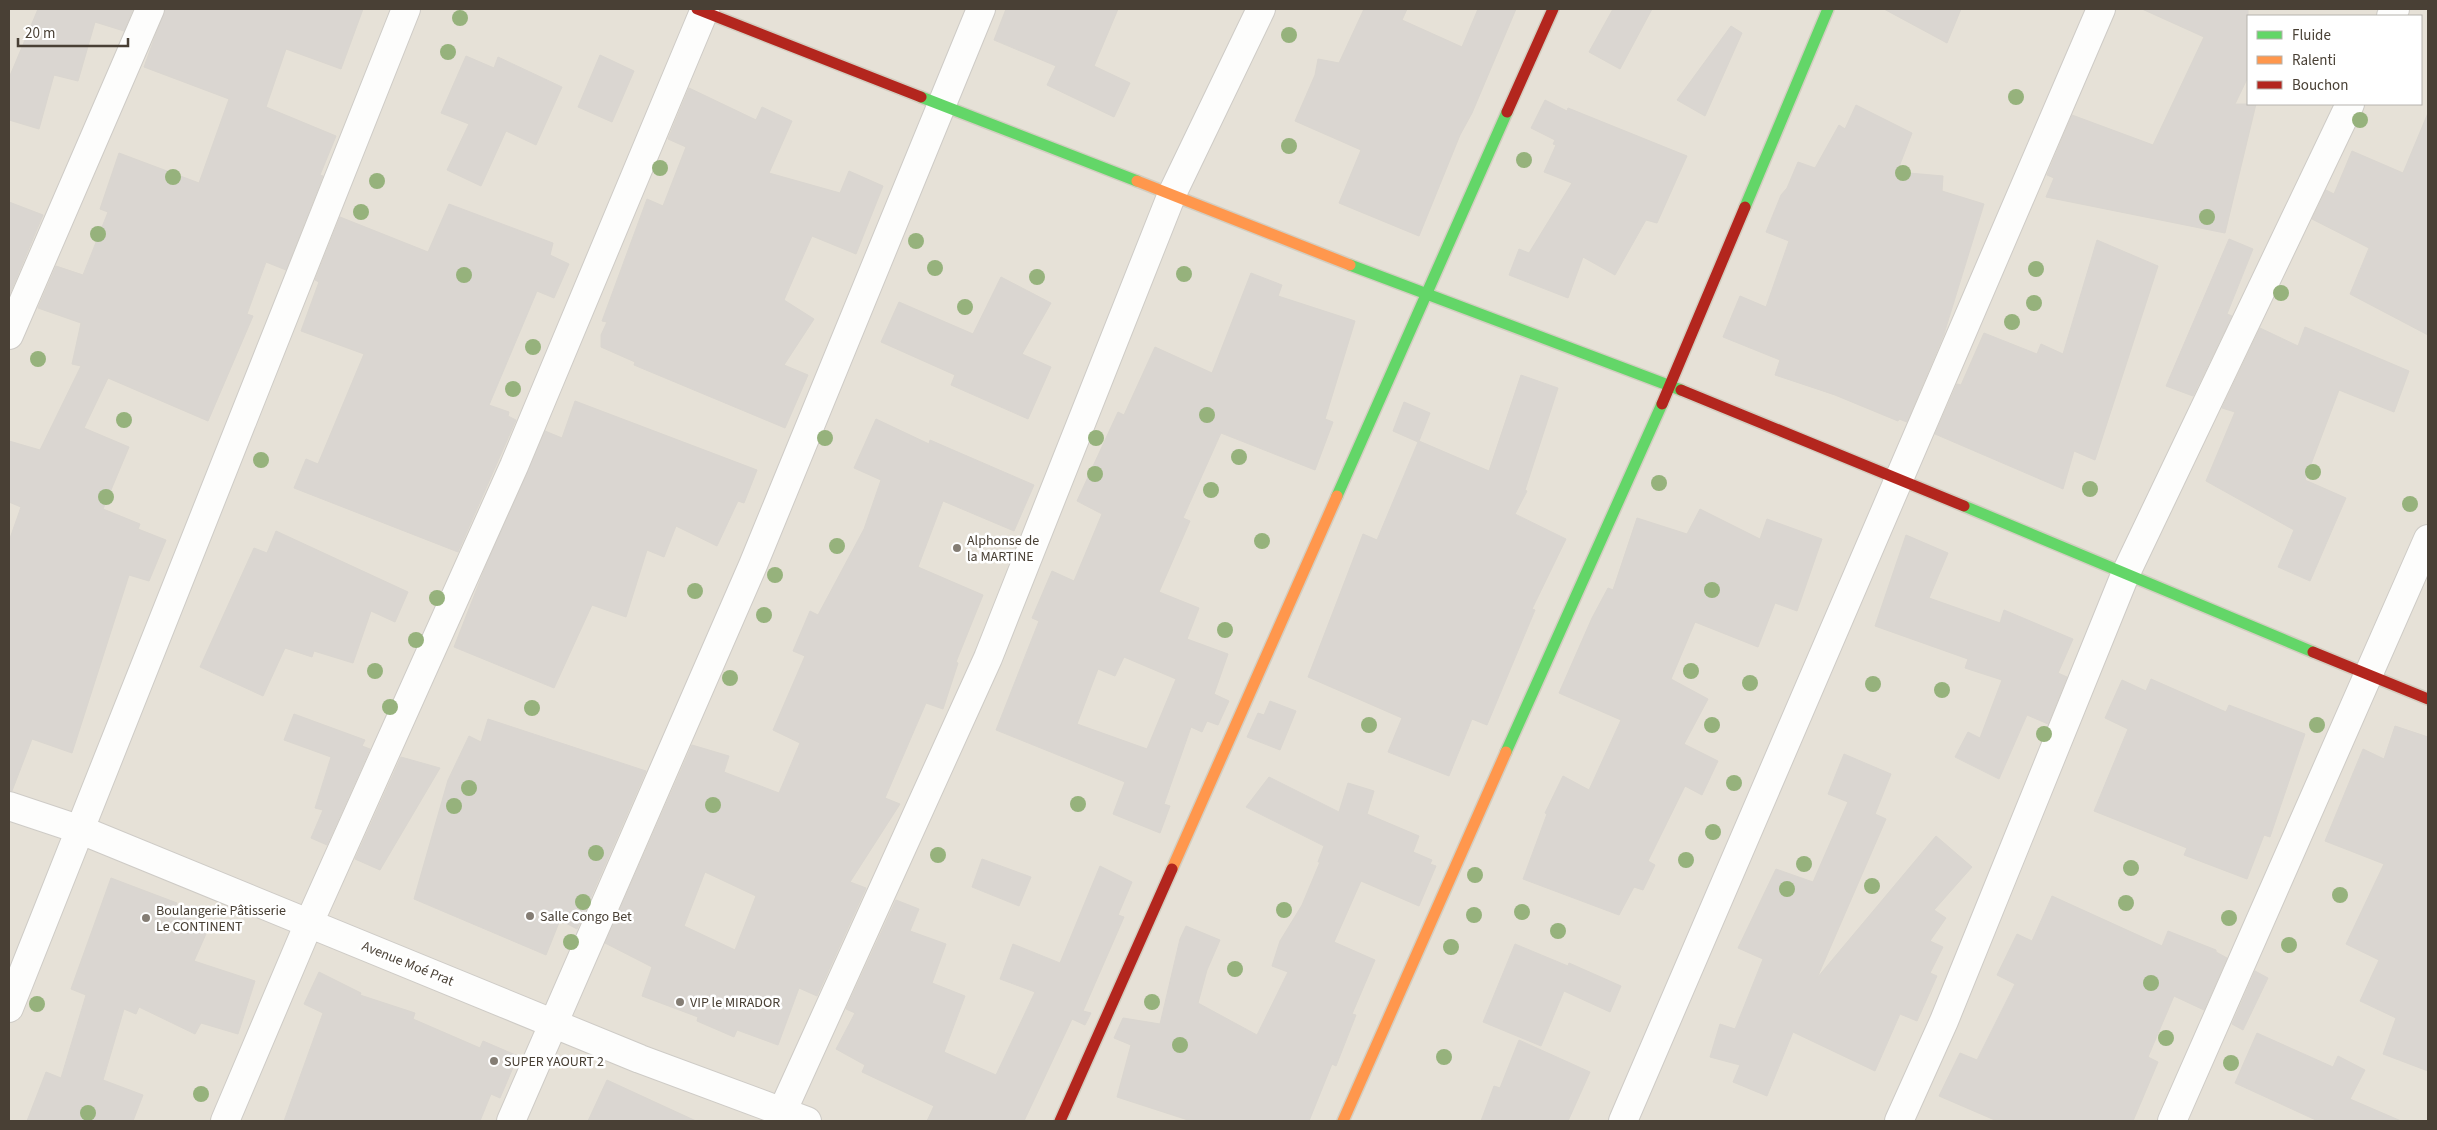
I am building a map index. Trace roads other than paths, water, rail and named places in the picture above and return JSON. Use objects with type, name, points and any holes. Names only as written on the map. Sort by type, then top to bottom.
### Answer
[{"type":"street","points":[[9,335],[150,9]]},
{"type":"street","points":[[9,1008],[406,9]]},
{"type":"street","points":[[511,1121],[753,564],[940,104],[981,9]]},
{"type":"street","points":[[780,1117],[988,658],[1172,194],[1261,9]]},
{"type":"street","points":[[1060,1121],[1425,294],[1553,9]]},
{"type":"street","points":[[1343,1121],[1670,386],[1828,9]]},
{"type":"street","points":[[1624,1121],[2101,9]]},
{"type":"street","points":[[225,1121],[309,923],[514,466],[702,10],[1425,294],[1670,386],[1901,479],[2125,576],[2428,699]]},
{"type":"street","points":[[1899,1121],[1944,1021],[2125,576],[2350,105]]},
{"type":"street","points":[[2172,1121],[2428,539]]},
{"type":"street","name":"Avenue Moé Prat","points":[[9,806],[81,830],[780,1117],[807,1121]]},
{"type":"place","name":"Alphonse de la MARTINE","points":[[957,548]]},
{"type":"place","name":"Salle Congo Bet","points":[[530,916]]},
{"type":"place","name":"Boulangerie Pâtisserie Le CONTINENT","points":[[146,918]]},
{"type":"place","name":"VIP le MIRADOR","points":[[680,1002]]},
{"type":"place","name":"SUPER YAOURT 2","points":[[494,1061]]}]
